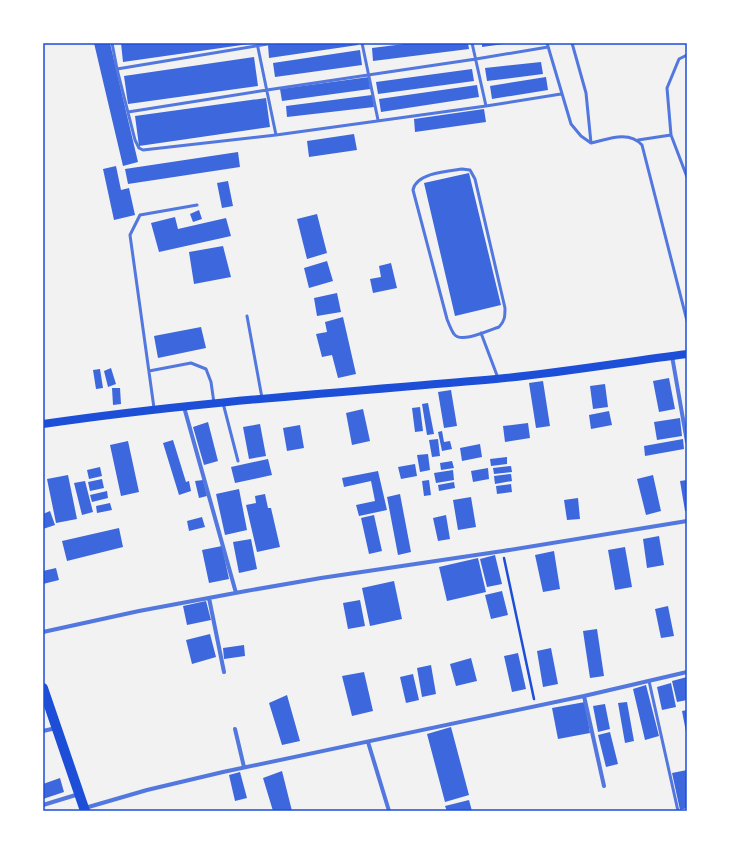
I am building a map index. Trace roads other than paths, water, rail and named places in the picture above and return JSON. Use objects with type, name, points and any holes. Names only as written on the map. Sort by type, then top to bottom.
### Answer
[{"type":"main road","points":[[43,424],[184,406],[262,398],[498,378],[687,354]]},
{"type":"main road","points":[[43,688],[84,810]]},
{"type":"street","points":[[672,356],[687,442]]},
{"type":"street","points":[[184,406],[236,593]]},
{"type":"street","points":[[43,632],[139,611],[321,578],[503,551],[687,521]]},
{"type":"street","points":[[209,598],[224,672]]},
{"type":"street","points":[[84,810],[147,790],[244,767],[584,696],[687,672]]},
{"type":"street","points":[[584,696],[604,786]]},
{"type":"street","points":[[43,731],[56,728]]},
{"type":"street","points":[[236,729],[244,767]]},
{"type":"street","points":[[368,742],[389,811]]},
{"type":"street","points":[[43,805],[79,794]]},
{"type":"lane","points":[[112,43],[117,69],[137,146],[144,150],[276,135],[561,94]]},
{"type":"lane","points":[[117,69],[257,44],[274,43]]},
{"type":"lane","points":[[362,43],[378,120]]},
{"type":"lane","points":[[472,43],[486,106]]},
{"type":"lane","points":[[572,43],[586,93],[591,143]]},
{"type":"lane","points":[[257,44],[276,135]]},
{"type":"lane","points":[[128,112],[369,74],[476,59],[547,45],[570,124],[581,136],[591,143],[622,136],[631,137],[638,140],[642,145],[687,322]]},
{"type":"lane","points":[[687,55],[679,58],[667,88],[671,135],[687,177]]},
{"type":"lane","points":[[638,140],[671,135]]},
{"type":"lane","points":[[467,169],[470,170],[475,179],[505,308],[505,317],[500,327],[481,333],[464,338],[458,337],[453,334],[447,319],[413,190],[414,186],[420,180],[434,173],[467,169]]},
{"type":"lane","points":[[154,410],[130,235],[140,215],[197,205]]},
{"type":"lane","points":[[247,316],[262,398]]},
{"type":"lane","points":[[481,333],[498,378]]},
{"type":"lane","points":[[149,371],[191,363],[206,369],[211,382],[214,403]]},
{"type":"lane","points":[[223,403],[238,461]]},
{"type":"lane","points":[[649,681],[678,811]]}]
